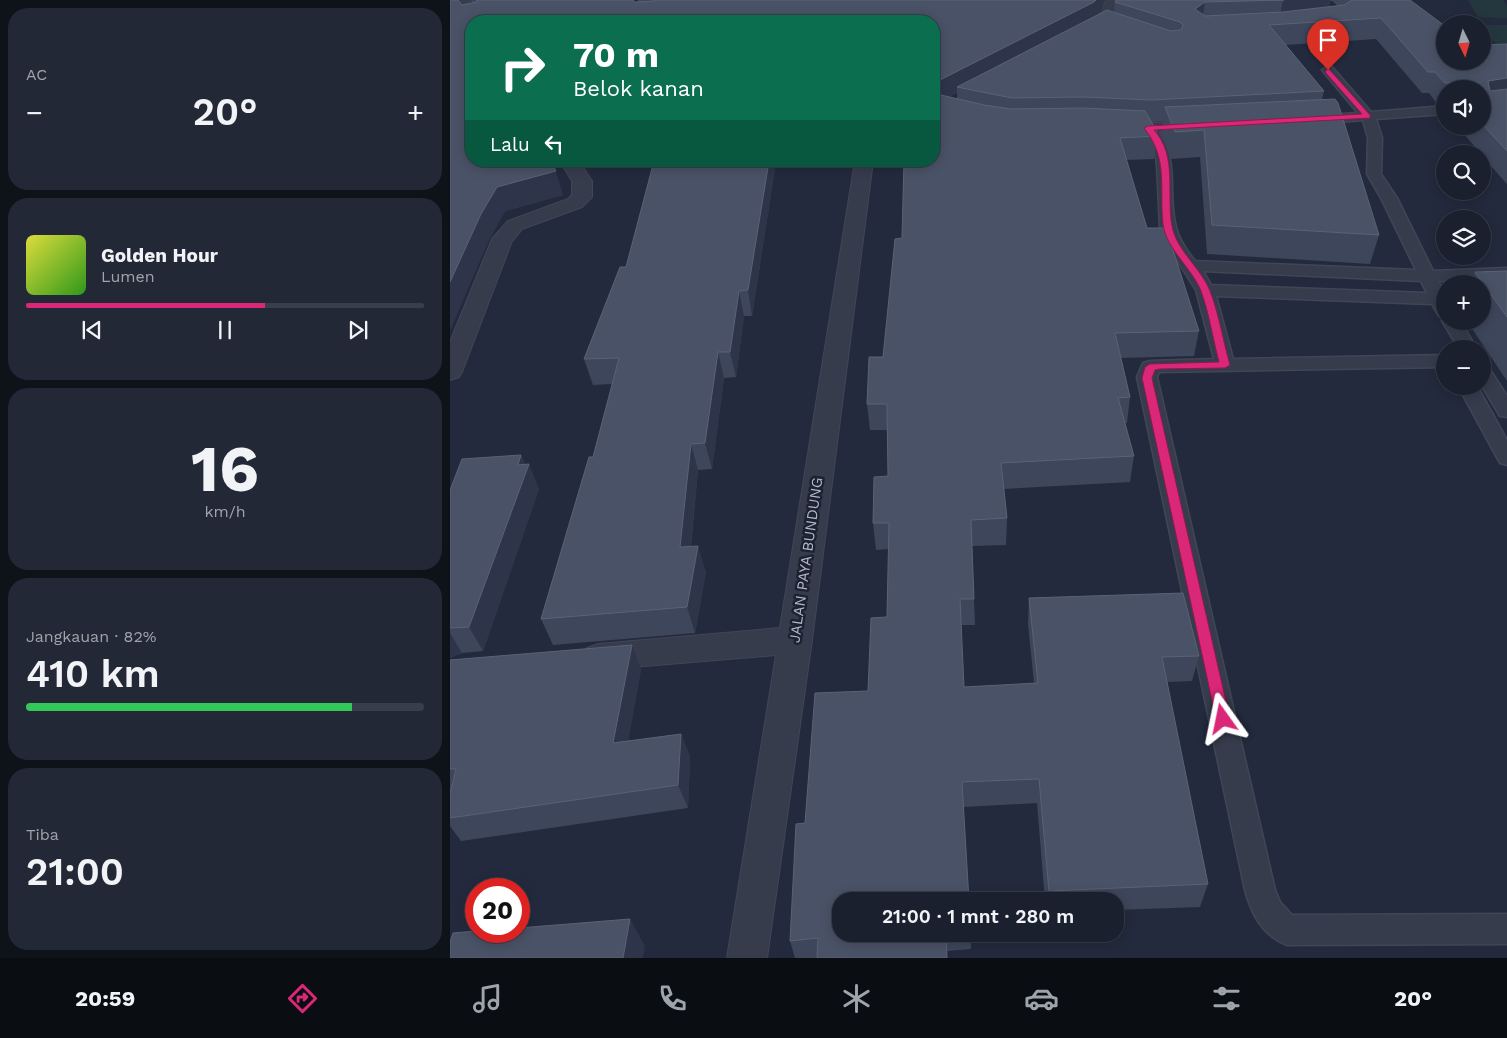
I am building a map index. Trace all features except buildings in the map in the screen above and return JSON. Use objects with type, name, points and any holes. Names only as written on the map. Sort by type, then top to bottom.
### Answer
[{"type":"street","points":[[461,0],[471,15]]},
{"type":"street","points":[[1073,40],[1105,25],[1111,13],[1113,0]]},
{"type":"street","points":[[450,372],[502,240],[515,226],[575,203],[582,197],[582,181],[573,167]]},
{"type":"street","name":"JALAN PAYA BUNDUNG","points":[[747,958],[796,640],[822,443],[863,167]]},
{"type":"street","points":[[570,660],[796,640]]},
{"type":"lane","points":[[1328,70],[1368,116],[1375,138],[1373,153],[1374,174],[1436,294]]},
{"type":"lane","points":[[1301,121],[1436,111]]},
{"type":"lane","points":[[1113,126],[1148,128],[1205,126]]},
{"type":"lane","points":[[1148,128],[1154,135],[1166,167],[1167,225],[1171,237],[1192,266],[1205,290],[1225,365]]},
{"type":"lane","points":[[1192,266],[1428,276],[1507,273]]},
{"type":"lane","points":[[1205,290],[1436,306]]},
{"type":"lane","points":[[1436,361],[1159,366],[1150,367],[1147,378],[1265,908],[1270,918],[1287,930],[1507,929]]},
{"type":"lane","points":[[1491,386],[1507,411]]},
{"type":"lane","points":[[1472,395],[1507,458]]},
{"type":"shaded area","points":[[1468,0],[1503,0],[1507,6],[1507,18],[1477,15]]},
{"type":"shaded area","points":[[1491,25],[1507,25],[1507,51],[1499,50],[1491,38]]},
{"type":"route","points":[[1223,719],[1147,378],[1150,367],[1225,365],[1205,290],[1192,266],[1171,237],[1167,225],[1166,167],[1154,135],[1148,128],[1292,122],[1368,116],[1328,70]]}]
